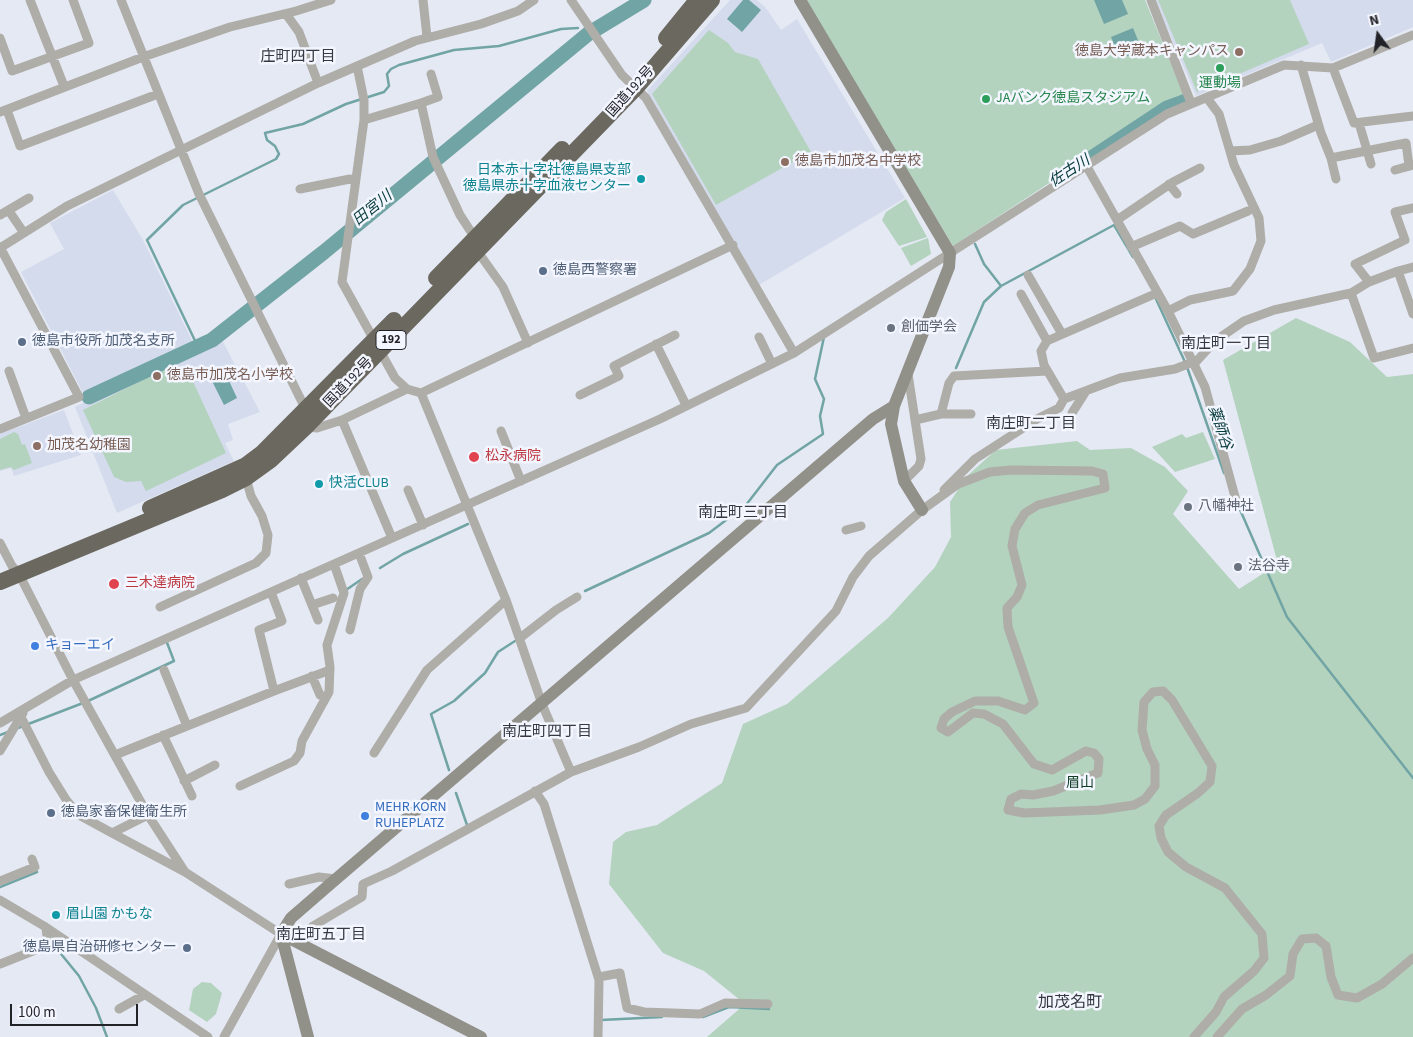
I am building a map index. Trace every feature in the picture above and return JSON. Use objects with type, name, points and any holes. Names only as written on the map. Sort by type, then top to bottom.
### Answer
[{"type":"highway","name":"国道192号","points":[[632,85],[698,0]]},
{"type":"highway","name":"国道192号","points":[[10,570],[187,505],[246,478],[271,460],[306,427],[378,346],[712,0]]},
{"type":"highway","name":"国道192号","points":[[0,582],[10,570],[246,465],[278,440],[306,410],[378,346]]},
{"type":"street","points":[[30,0],[64,86]]},
{"type":"street","points":[[0,38],[12,71],[89,43],[73,0]]},
{"type":"street","points":[[121,0],[200,196],[306,410]]},
{"type":"street","points":[[158,94],[20,146],[4,111],[64,86],[230,27],[286,14],[331,0]]},
{"type":"street","points":[[423,0],[427,37]]},
{"type":"street","points":[[0,429],[79,397],[0,248],[67,206],[318,83],[427,37],[481,24],[518,11],[534,0]]},
{"type":"street","points":[[571,0],[591,31],[632,85],[646,98],[794,352]]},
{"type":"street","points":[[800,0],[950,254],[949,267],[894,406],[891,424],[892,436],[904,481],[927,506]]},
{"type":"street","points":[[1151,0],[1192,103]]},
{"type":"street","points":[[286,14],[299,32],[318,83]]},
{"type":"street","points":[[0,723],[73,680],[521,481],[772,364],[950,254],[1168,114],[1284,65],[1333,68],[1413,35]]},
{"type":"street","points":[[1301,65],[1336,179]]},
{"type":"street","points":[[357,66],[364,99],[364,120],[342,282],[395,378],[407,389],[421,393],[733,245]]},
{"type":"street","points":[[1333,68],[1354,123],[1413,116]]},
{"type":"street","points":[[364,120],[421,104],[438,97],[431,74]]},
{"type":"street","points":[[1168,311],[1190,300],[1233,292],[1250,269],[1261,241],[1259,218],[1230,152],[1219,114],[1207,98]]},
{"type":"street","points":[[421,104],[434,160],[460,214],[502,288],[528,343]]},
{"type":"street","points":[[1359,122],[1371,164]]},
{"type":"street","points":[[1230,152],[1250,150],[1281,141],[1318,125]]},
{"type":"street","points":[[1331,158],[1406,143],[1411,166],[1395,170]]},
{"type":"street","points":[[1086,165],[1168,311],[1205,387],[1237,504]]},
{"type":"street","points":[[1117,220],[1169,184],[1200,168]]},
{"type":"street","points":[[300,189],[350,179],[355,181]]},
{"type":"street","points":[[1169,184],[1177,194]]},
{"type":"street","points":[[0,215],[29,198]]},
{"type":"street","points":[[1369,282],[1355,264],[1405,240],[1395,212],[1413,208]]},
{"type":"street","points":[[9,211],[24,232]]},
{"type":"street","points":[[1132,247],[1180,226],[1193,234],[1248,211]]},
{"type":"street","points":[[296,942],[313,926],[362,897],[363,884],[392,871],[571,772],[639,747],[691,724],[746,708],[836,611],[853,577],[869,556],[927,506],[975,459],[1037,419],[1059,408],[1064,399],[1120,378],[1175,369],[1193,363],[1215,341],[1244,321],[1274,310],[1351,293],[1369,282],[1413,267]]},
{"type":"street","points":[[1398,272],[1413,314]]},
{"type":"street","points":[[1028,275],[1062,334]]},
{"type":"street","points":[[1064,399],[1047,372],[1041,352],[1047,341],[1157,293]]},
{"type":"street","points":[[1351,293],[1374,358],[1413,348]]},
{"type":"street","points":[[1021,294],[1047,341]]},
{"type":"street","points":[[580,394],[619,376],[614,366],[675,335]]},
{"type":"street","points":[[759,337],[772,364]]},
{"type":"street","points":[[656,344],[686,405]]},
{"type":"street","points":[[9,371],[26,418]]},
{"type":"street","points":[[904,481],[919,466],[921,459],[907,372]]},
{"type":"street","points":[[941,414],[949,383],[954,376],[1047,372]]},
{"type":"street","points":[[306,427],[317,428],[342,420],[407,389]]},
{"type":"street","points":[[1072,413],[1086,391]]},
{"type":"street","points":[[421,393],[506,600],[542,704],[571,772]]},
{"type":"street","points":[[224,1037],[291,918],[873,418],[894,406]]},
{"type":"street","points":[[914,420],[941,414],[970,414]]},
{"type":"street","points":[[342,420],[392,538]]},
{"type":"street","points":[[501,431],[521,481]]},
{"type":"street","points":[[927,506],[958,484],[990,472],[1027,469],[1092,470],[1103,474],[1105,488],[1038,505],[1025,513],[1015,529],[1012,546],[1022,585],[1017,597],[1007,608],[1008,627],[1034,703],[1025,710],[998,701],[976,701],[952,712],[944,719],[941,728],[948,732],[973,713],[984,714],[1002,724],[1034,764],[1052,770],[1086,751],[1094,753],[1099,759],[1098,773],[1053,791],[1033,795],[1021,794],[1011,799],[1008,810],[1024,813],[1100,810],[1134,805],[1145,798],[1155,786],[1155,765],[1147,749],[1142,730],[1144,702],[1153,692],[1162,691],[1172,700],[1212,766],[1210,782],[1198,794],[1166,815],[1159,826],[1161,838],[1168,852],[1186,867],[1225,888],[1262,934],[1264,958],[1254,971],[1224,997],[1216,1012],[1194,1037]]},
{"type":"street","points":[[160,606],[256,562],[266,553],[268,535],[246,478]]},
{"type":"street","points":[[408,490],[423,525]]},
{"type":"street","points":[[846,530],[861,526]]},
{"type":"street","points":[[0,543],[10,570],[148,815],[185,872]]},
{"type":"street","points":[[350,630],[360,589],[368,577],[359,552]]},
{"type":"street","points":[[240,786],[294,761],[300,753],[302,741],[329,692],[330,670],[327,645],[344,593],[334,564]]},
{"type":"street","points":[[301,578],[318,620]]},
{"type":"street","points":[[271,592],[282,620],[260,630],[274,691]]},
{"type":"street","points":[[520,638],[556,610],[577,597]]},
{"type":"street","points":[[312,605],[333,598]]},
{"type":"street","points":[[374,753],[427,670],[506,600]]},
{"type":"street","points":[[164,670],[187,726]]},
{"type":"street","points":[[115,755],[330,670]]},
{"type":"street","points":[[312,676],[320,696]]},
{"type":"street","points":[[26,707],[24,723],[49,772],[67,801],[79,815],[185,872],[281,934],[481,1037]]},
{"type":"street","points":[[0,751],[13,730],[24,723]]},
{"type":"street","points":[[163,735],[192,796]]},
{"type":"street","points":[[184,781],[215,765]]},
{"type":"street","points":[[535,791],[544,804],[599,977],[598,1037]]},
{"type":"street","points":[[112,833],[148,815]]},
{"type":"street","points":[[0,881],[35,867],[32,859]]},
{"type":"street","points":[[289,884],[320,877],[336,879]]},
{"type":"street","points":[[0,900],[46,928],[208,1037]]},
{"type":"street","points":[[0,964],[48,945],[46,928]]},
{"type":"street","points":[[281,934],[308,1037]]},
{"type":"street","points":[[1217,1037],[1242,1009],[1266,995],[1290,976],[1293,954],[1302,940],[1316,938],[1326,946],[1331,977],[1338,994],[1357,998],[1382,984],[1413,958]]},
{"type":"street","points":[[599,977],[620,973],[627,1008],[644,1012],[700,1014],[725,1003],[768,1004]]},
{"type":"street","points":[[119,1009],[144,995]]},
{"type":"shaded area","name":"徳島市加茂名中学校","points":[[730,0],[757,0],[766,8],[781,30],[797,19],[905,198],[759,285],[647,91]]},
{"type":"shaded area","points":[[743,0],[749,0],[761,10],[742,32],[727,19]]},
{"type":"shaded area","points":[[1094,0],[1122,0],[1128,14],[1104,24]]},
{"type":"shaded area","name":"運動場","points":[[1155,0],[1413,0],[1413,27],[1331,62],[1322,43],[1196,96]]},
{"type":"shaded area","points":[[1133,28],[1142,50],[1120,59],[1111,37]]},
{"type":"shaded area","name":"徳島市加茂名小学校","points":[[113,190],[143,240],[197,351],[222,340],[260,412],[228,424],[233,440],[225,443],[234,461],[117,513],[75,407],[87,401],[21,272],[64,249],[50,223]]},
{"type":"shaded area","points":[[224,370],[237,398],[224,405],[210,377]]},
{"type":"shaded area","points":[[64,410],[81,455],[14,476],[11,468],[0,471],[0,434]]},
{"type":"green space","points":[[805,0],[1145,0],[1186,100],[1167,106],[953,246]]},
{"type":"green space","name":"運動場","points":[[1158,0],[1290,0],[1309,44],[1197,92]]},
{"type":"green space","points":[[709,30],[728,43],[735,52],[758,59],[811,152],[716,205],[652,94]]},
{"type":"green space","points":[[906,199],[927,237],[899,246],[882,220],[886,212]]},
{"type":"green space","points":[[928,238],[931,254],[911,266],[901,248]]},
{"type":"green space","name":"眉山","points":[[1296,318],[1350,342],[1387,377],[1413,374],[1413,1037],[707,1037],[745,1004],[704,971],[663,953],[609,884],[613,842],[626,832],[657,825],[722,783],[743,724],[787,704],[888,618],[935,567],[951,537],[950,502],[967,476],[996,450],[1077,441],[1090,450],[1131,448],[1165,467],[1188,491],[1173,514],[1239,589],[1278,564],[1223,360]]},
{"type":"green space","points":[[171,366],[189,373],[226,453],[146,491],[141,481],[126,482],[114,477],[83,410]]},
{"type":"green space","points":[[14,432],[18,434],[22,445],[25,444],[32,463],[14,470],[11,467],[0,470],[0,439]]},
{"type":"green space","points":[[1203,432],[1215,459],[1175,472],[1152,447],[1182,434],[1186,438]]},
{"type":"green space","points":[[202,982],[211,983],[222,993],[216,1014],[207,1022],[189,1010],[193,989]]},
{"type":"waterway","name":"田宮川","points":[[89,397],[212,340],[324,252],[588,34],[644,0]]},
{"type":"waterway","points":[[198,347],[147,240],[183,205],[276,159],[279,154],[275,146],[267,140],[265,133],[303,124],[346,104],[384,92],[389,86],[387,74],[391,69],[399,65],[454,50],[499,46],[561,29],[578,28]]},
{"type":"waterway","name":"田宮川","points":[[584,31],[588,34]]},
{"type":"waterway","name":"佐古川","points":[[1093,157],[1167,108],[1186,101]]},
{"type":"waterway","name":"薬師谷","points":[[975,244],[984,264],[1001,286],[1114,225],[1133,257]]},
{"type":"waterway","points":[[956,368],[984,302],[1001,286]]},
{"type":"waterway","name":"薬師谷","points":[[1156,299],[1185,362]]},
{"type":"waterway","points":[[585,591],[709,533],[746,505],[777,465],[823,434],[820,416],[824,399],[815,379],[824,337]]},
{"type":"waterway","name":"薬師谷","points":[[1187,367],[1224,473]]},
{"type":"waterway","name":"薬師谷","points":[[1238,505],[1287,617],[1413,778]]},
{"type":"waterway","points":[[380,568],[403,554],[468,524]]},
{"type":"waterway","points":[[346,590],[362,579]]},
{"type":"waterway","points":[[88,701],[174,661],[166,640]]},
{"type":"waterway","points":[[449,770],[431,714],[454,701],[485,673],[498,652],[515,641]]},
{"type":"waterway","points":[[18,728],[83,703]]},
{"type":"waterway","points":[[0,735],[8,732]]},
{"type":"waterway","points":[[456,793],[467,825]]},
{"type":"waterway","points":[[0,887],[37,872]]},
{"type":"waterway","points":[[53,938],[52,941],[57,949],[79,976],[96,1008],[107,1037]]},
{"type":"waterway","points":[[703,1017],[729,1007],[769,1009]]},
{"type":"waterway","points":[[601,1020],[662,1017]]},
{"type":"place","name":"徳島大学蔵本キャンパス","points":[[1239,52]]},
{"type":"place","name":"運動場","points":[[1220,68]]},
{"type":"place","name":"JAバンク徳島スタジアム","points":[[986,99]]},
{"type":"place","name":"徳島市加茂名中学校","points":[[785,162]]},
{"type":"place","name":"日本赤十字社徳島県支部 徳島県赤十字血液センター","points":[[641,179]]},
{"type":"place","name":"徳島西警察署","points":[[543,271]]},
{"type":"place","name":"創価学会","points":[[891,328]]},
{"type":"place","name":"徳島市役所 加茂名支所","points":[[22,342]]},
{"type":"place","name":"徳島市加茂名小学校","points":[[157,376]]},
{"type":"place","name":"加茂名幼稚園","points":[[37,446]]},
{"type":"place","name":"松永病院","points":[[474,457]]},
{"type":"place","name":"快活CLUB","points":[[319,484]]},
{"type":"place","name":"八幡神社","points":[[1188,507]]},
{"type":"place","name":"法谷寺","points":[[1238,567]]},
{"type":"place","name":"三木達病院","points":[[114,584]]},
{"type":"place","name":"キョーエイ","points":[[35,646]]},
{"type":"place","name":"徳島家畜保健衛生所","points":[[51,813]]},
{"type":"place","name":"MEHR KORN RUHEPLATZ","points":[[365,816]]},
{"type":"place","name":"眉山園 かもな","points":[[56,915]]},
{"type":"place","name":"徳島県自治研修センター","points":[[187,948]]},
{"type":"district","name":"庄町四丁目","points":[[298,58]]},
{"type":"district","name":"南庄町一丁目","points":[[1226,345]]},
{"type":"district","name":"南庄町二丁目","points":[[1031,425]]},
{"type":"district","name":"南庄町三丁目","points":[[743,514]]},
{"type":"district","name":"南庄町四丁目","points":[[547,733]]},
{"type":"district","name":"南庄町五丁目","points":[[321,936]]},
{"type":"district","name":"加茂名町","points":[[1070,1003]]}]
